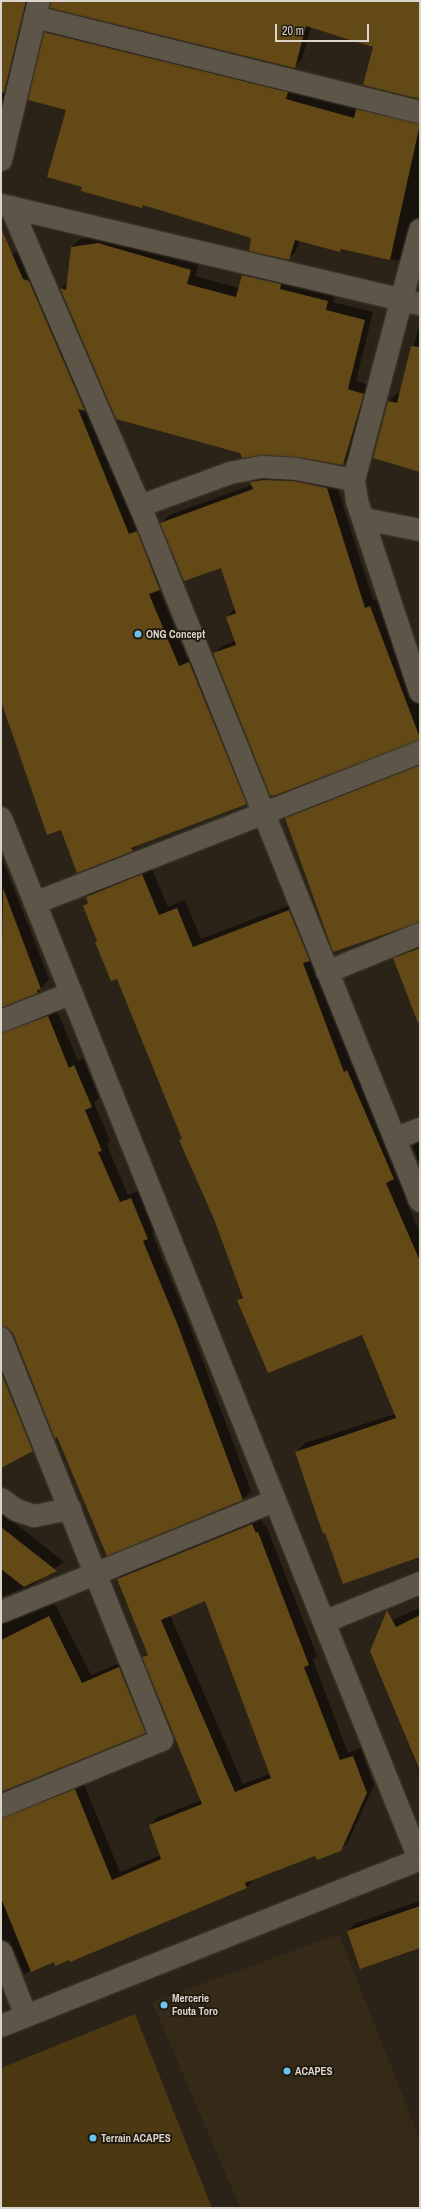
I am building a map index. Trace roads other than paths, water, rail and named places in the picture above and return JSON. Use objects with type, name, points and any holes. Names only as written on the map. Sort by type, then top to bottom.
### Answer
[{"type":"street","points":[[1,160],[37,9],[198,59],[420,112]]},
{"type":"street","points":[[6,206],[412,302]]},
{"type":"street","points":[[6,206],[140,506],[420,1201]]},
{"type":"street","points":[[420,230],[412,302],[354,480],[357,501],[420,692]]},
{"type":"street","points":[[140,506],[230,473],[262,468],[296,469],[354,480]]},
{"type":"street","points":[[364,519],[420,530]]},
{"type":"street","points":[[35,903],[264,815],[420,752]]},
{"type":"street","points":[[1,818],[419,1859],[1,2026]]},
{"type":"street","points":[[327,972],[420,934]]},
{"type":"street","points":[[1,1022],[72,993]]},
{"type":"street","points":[[395,1139],[420,1129]]},
{"type":"street","points":[[1,1338],[162,1740],[1,1806]]},
{"type":"street","points":[[1,1498],[16,1510],[34,1516],[70,1509]]},
{"type":"street","points":[[1,1612],[275,1501]]},
{"type":"street","points":[[324,1622],[420,1583]]},
{"type":"street","points":[[1,1952],[26,2016]]},
{"type":"place","name":"ONG Concept","points":[[138,634]]},
{"type":"place","name":"Mercerie Fouta Toro","points":[[164,2005]]},
{"type":"place","name":"ACAPES","points":[[287,2071]]},
{"type":"place","name":"Terrain ACAPES","points":[[93,2138]]}]
